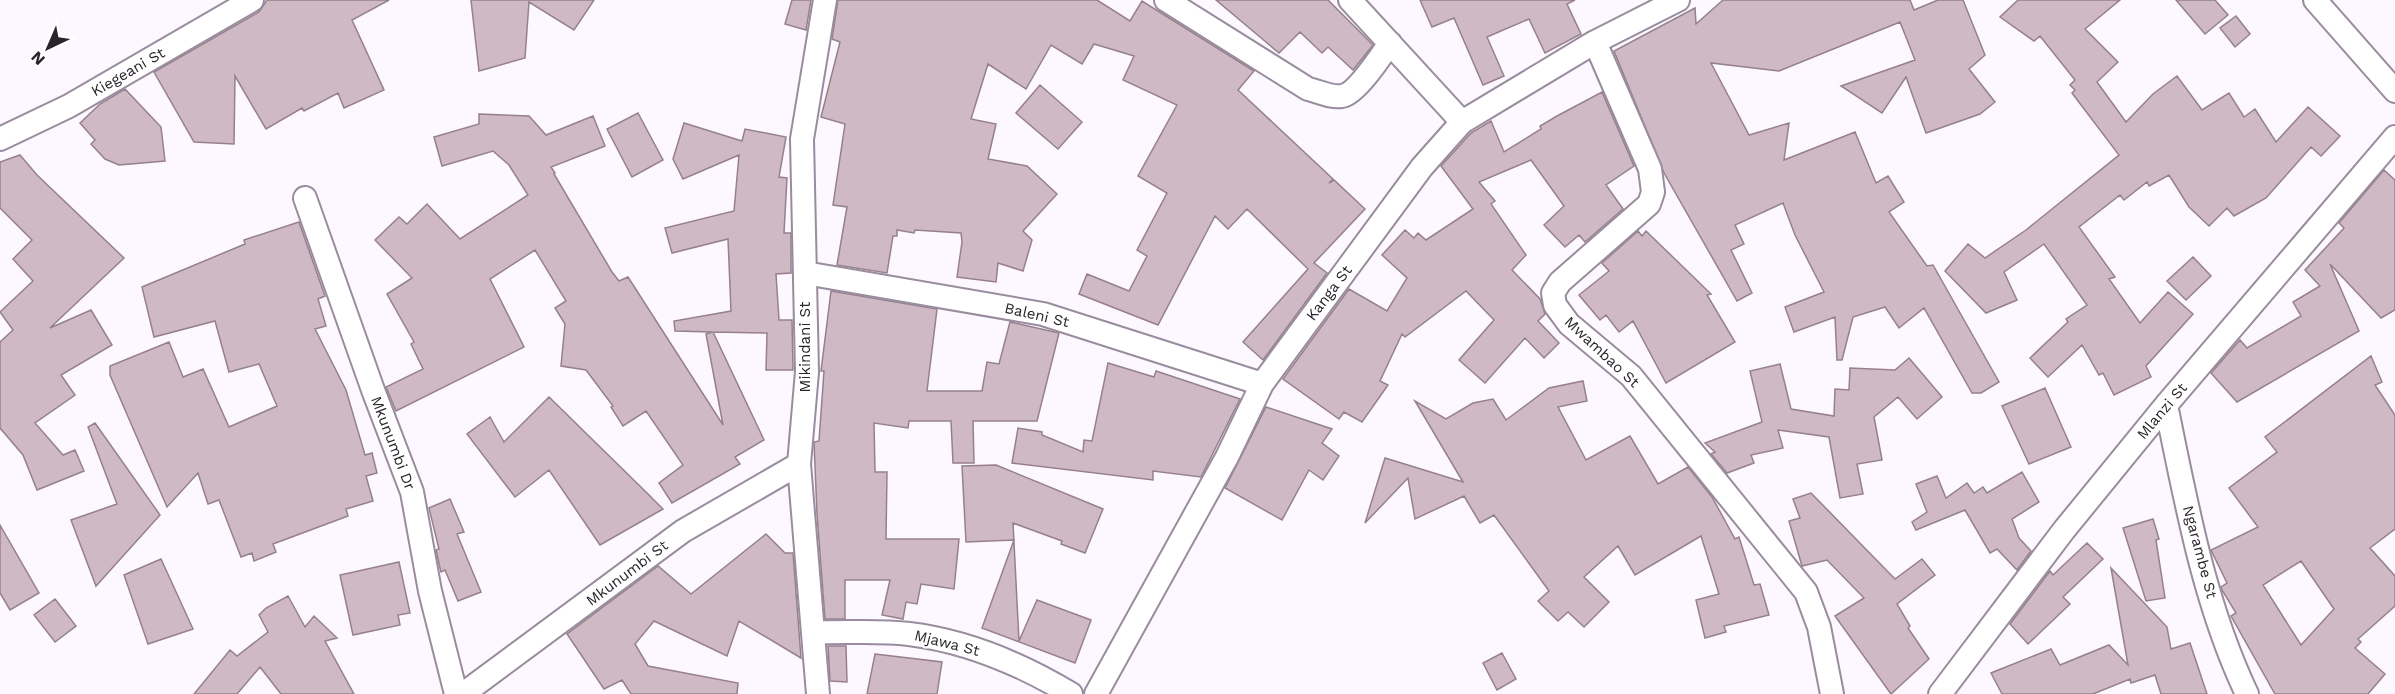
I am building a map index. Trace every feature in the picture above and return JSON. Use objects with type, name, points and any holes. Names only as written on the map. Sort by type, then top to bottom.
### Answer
[{"type":"street","name":"Kiegeani St","points":[[0,139],[69,106],[252,0]]},
{"type":"street","name":"Mikindani St","points":[[818,694],[799,465],[807,372],[802,139],[825,0]]},
{"type":"street","points":[[1166,0],[1308,89],[1333,95],[1342,96],[1353,90],[1390,43]]},
{"type":"street","points":[[1350,0],[1462,122]]},
{"type":"street","name":"Kanga St","points":[[1096,694],[1227,457],[1262,384],[1422,167],[1462,122],[1595,42],[1678,0]]},
{"type":"street","points":[[2314,0],[2395,91]]},
{"type":"street","name":"Mwambao St","points":[[1595,42],[1650,169],[1653,192],[1649,204],[1560,282],[1553,293],[1555,305],[1569,324],[1631,376],[1806,592],[1819,627],[1832,694]]},
{"type":"street","name":"Mlanzi St","points":[[1940,694],[2064,530],[2166,405],[2395,137]]},
{"type":"street","name":"Mkunumbi Dr","points":[[305,198],[412,492],[430,591],[456,694]]},
{"type":"street","name":"Baleni St","points":[[805,273],[1043,314],[1262,384]]},
{"type":"street","name":"Ngarambe St","points":[[2166,405],[2188,508],[2227,651],[2247,694]]},
{"type":"street","name":"Mkunumbi St","points":[[463,694],[683,531],[799,465]]},
{"type":"street","name":"Mjawa St","points":[[813,632],[908,633],[956,642],[1038,674],[1071,694]]},
{"type":"building","points":[[267,0],[389,0],[352,20],[384,90],[344,108],[338,93],[304,111],[302,108],[266,129],[235,76],[234,144],[194,142],[154,72],[259,12]]},
{"type":"building","points":[[471,0],[594,0],[574,30],[529,2],[525,58],[479,71]]},
{"type":"building","points":[[792,0],[811,0],[806,30],[785,24]]},
{"type":"building","points":[[838,0],[1097,0],[1130,21],[1142,1],[1254,71],[1238,90],[1333,179],[1329,183],[1334,180],[1365,209],[1314,263],[1327,273],[1263,360],[1243,342],[1308,269],[1247,209],[1228,229],[1215,216],[1158,325],[1079,294],[1087,274],[1129,291],[1147,256],[1137,250],[1167,193],[1138,176],[1177,105],[1123,80],[1134,56],[1094,44],[1082,64],[1051,45],[1026,89],[988,64],[971,119],[996,124],[988,159],[1027,166],[1057,194],[1023,231],[1032,240],[1023,271],[998,263],[996,282],[957,277],[962,242],[961,233],[915,230],[914,233],[897,230],[897,236],[893,236],[887,273],[837,265],[847,207],[833,205],[845,124],[821,117],[840,42],[832,39]]},
{"type":"building","points":[[1216,0],[1328,0],[1373,45],[1353,70],[1328,47],[1322,53],[1300,32],[1279,53]]},
{"type":"building","points":[[1420,0],[1575,0],[1567,4],[1581,34],[1545,53],[1529,19],[1487,37],[1504,76],[1483,85],[1454,18],[1432,27]]},
{"type":"building","points":[[1723,0],[1910,0],[1914,10],[1938,0],[1963,0],[1985,55],[1969,69],[1995,102],[1980,114],[1926,133],[1906,77],[1882,113],[1841,86],[1915,60],[1900,22],[1779,71],[1711,63],[1749,135],[1789,123],[1784,160],[1855,132],[1876,183],[1888,176],[1904,202],[1889,212],[1927,266],[1933,265],[1999,382],[1981,393],[1972,393],[1924,308],[1899,328],[1885,307],[1853,317],[1842,360],[1837,360],[1835,317],[1794,332],[1785,307],[1824,292],[1795,235],[1783,203],[1735,225],[1744,244],[1731,250],[1752,293],[1737,301],[1664,173],[1614,51],[1695,8],[1696,24]]},
{"type":"building","points":[[2018,0],[2120,0],[2085,29],[2118,62],[2097,82],[2126,122],[2153,94],[2177,76],[2202,110],[2229,93],[2244,117],[2255,109],[2276,142],[2308,107],[2340,136],[2321,156],[2311,147],[2266,198],[2234,216],[2227,208],[2209,226],[2189,207],[2169,175],[2149,186],[2147,182],[2124,200],[2120,195],[2079,227],[2115,277],[2109,279],[2140,323],[2168,292],[2193,314],[2146,366],[2151,377],[2114,395],[2103,373],[2099,375],[2082,345],[2048,377],[2030,358],[2068,322],[2066,319],[2087,305],[2044,244],[2004,272],[2017,300],[1986,313],[1945,271],[1968,244],[1985,258],[2026,230],[2119,155],[2072,93],[2075,90],[2070,85],[2075,80],[2040,36],[2034,41],[2000,17]]},
{"type":"building","points":[[2176,0],[2215,0],[2228,15],[2205,34]]},
{"type":"building","points":[[2236,16],[2250,34],[2235,47],[2220,28]]},
{"type":"building","points":[[1040,85],[1082,122],[1058,149],[1016,113]]},
{"type":"building","points":[[125,89],[161,127],[165,161],[119,165],[105,159],[91,144],[95,140],[80,123],[100,104]]},
{"type":"building","points":[[1602,92],[1634,166],[1606,185],[1623,209],[1585,242],[1579,235],[1565,247],[1544,225],[1564,206],[1531,160],[1479,182],[1495,201],[1491,204],[1526,255],[1512,270],[1540,299],[1545,314],[1538,321],[1559,343],[1544,358],[1525,338],[1485,383],[1459,360],[1494,320],[1466,291],[1405,337],[1402,334],[1380,381],[1388,385],[1362,422],[1344,412],[1339,419],[1283,379],[1349,289],[1387,311],[1407,278],[1382,255],[1405,230],[1414,238],[1418,233],[1426,240],[1473,209],[1441,166],[1471,133],[1491,121],[1504,152],[1541,129],[1540,126]]},
{"type":"building","points":[[638,113],[663,160],[632,177],[607,129]]},
{"type":"building","points":[[479,114],[529,116],[546,135],[593,116],[605,146],[551,167],[612,272],[619,281],[628,277],[723,425],[706,334],[712,332],[675,331],[674,321],[731,311],[728,239],[672,253],[665,228],[734,211],[739,155],[683,179],[673,159],[684,123],[742,141],[745,129],[786,137],[779,177],[787,178],[784,233],[791,233],[791,273],[776,274],[779,320],[792,320],[793,370],[766,370],[767,333],[713,332],[764,440],[735,457],[740,464],[672,503],[659,483],[683,465],[646,411],[623,426],[611,407],[613,406],[586,370],[561,366],[565,324],[555,308],[566,301],[535,250],[490,279],[524,347],[396,411],[386,387],[423,369],[411,344],[414,342],[387,294],[412,278],[375,240],[399,217],[407,224],[427,204],[460,239],[528,195],[509,165],[493,151],[442,166],[434,137],[479,124]]},
{"type":"building","points":[[20,155],[37,175],[124,258],[50,328],[91,310],[112,345],[61,375],[75,395],[35,423],[63,455],[75,450],[84,471],[37,490],[23,455],[0,428],[0,342],[13,330],[0,312],[33,281],[13,259],[32,240],[0,208],[0,162]]},
{"type":"building","points":[[2384,170],[2395,180],[2395,310],[2381,318],[2330,264],[2359,331],[2237,402],[2211,373],[2240,340],[2247,348],[2301,316],[2293,302],[2320,286],[2305,270],[2344,228],[2339,223]]},
{"type":"building","points":[[299,222],[325,296],[318,299],[326,326],[315,329],[346,390],[365,455],[372,453],[377,473],[366,476],[373,501],[346,509],[348,516],[273,544],[276,552],[254,561],[252,553],[241,557],[219,500],[208,504],[198,473],[167,507],[110,375],[110,366],[169,342],[183,377],[203,369],[229,427],[277,406],[259,364],[229,372],[215,321],[154,337],[142,287],[245,244],[244,240]]},
{"type":"building","points":[[1638,231],[1642,236],[1646,231],[1711,294],[1707,295],[1735,342],[1666,383],[1633,321],[1619,332],[1606,315],[1600,320],[1579,295],[1609,271],[1602,263]]},
{"type":"building","points":[[2193,257],[2211,276],[2186,300],[2167,281]]},
{"type":"building","points":[[831,291],[937,309],[927,391],[982,391],[987,362],[999,364],[1010,322],[1059,333],[1037,421],[973,421],[974,463],[953,463],[951,421],[909,421],[908,428],[874,423],[875,472],[887,472],[886,539],[959,539],[954,589],[921,584],[917,604],[906,602],[903,619],[882,615],[890,580],[845,580],[845,619],[825,619],[814,442],[819,441],[824,371],[821,371]]},
{"type":"building","points":[[2371,356],[2382,382],[2375,385],[2395,415],[2395,529],[2370,548],[2395,576],[2395,606],[2358,639],[2361,642],[2355,648],[2385,674],[2368,694],[2275,694],[2231,616],[2236,613],[2221,587],[2227,583],[2211,550],[2258,527],[2229,488],[2277,452],[2265,437]],"holes":[[[2301,561],[2334,609],[2301,645],[2263,585]]]},
{"type":"building","points":[[1909,358],[1942,397],[1917,419],[1898,397],[1874,417],[1882,460],[1857,464],[1863,494],[1840,498],[1829,437],[1778,430],[1783,448],[1751,455],[1754,463],[1727,473],[1711,454],[1715,452],[1705,443],[1762,422],[1750,371],[1780,364],[1791,409],[1834,416],[1835,389],[1849,390],[1850,368],[1895,370]]},
{"type":"building","points":[[1108,363],[1154,377],[1156,371],[1240,399],[1201,477],[1153,471],[1153,480],[1012,463],[1018,428],[1042,432],[1042,435],[1083,452],[1084,440],[1092,441]]},
{"type":"building","points":[[1583,381],[1587,401],[1558,407],[1586,460],[1630,436],[1658,484],[1688,467],[1712,497],[1735,539],[1739,537],[1754,585],[1760,584],[1769,615],[1724,626],[1726,632],[1705,638],[1696,600],[1719,594],[1701,536],[1635,575],[1618,546],[1584,577],[1609,602],[1584,627],[1568,612],[1558,621],[1538,601],[1549,591],[1494,515],[1480,523],[1464,496],[1415,519],[1408,478],[1365,523],[1385,458],[1463,482],[1415,401],[1446,419],[1473,403],[1493,399],[1506,420],[1549,388]]},
{"type":"building","points":[[2045,388],[2071,447],[2029,464],[2002,406]]},
{"type":"building","points":[[549,397],[663,509],[600,545],[549,470],[515,497],[467,434],[490,417],[504,442]]},
{"type":"building","points":[[1266,407],[1332,429],[1322,443],[1339,456],[1323,480],[1309,470],[1282,520],[1225,488]]},
{"type":"building","points":[[95,423],[160,515],[96,586],[71,520],[117,504],[88,427]]},
{"type":"building","points":[[996,465],[1103,509],[1085,553],[1061,544],[1062,541],[1013,523],[1014,540],[966,542],[962,466]]},
{"type":"building","points":[[2022,472],[2039,502],[2012,519],[2019,538],[2031,551],[2017,570],[1997,549],[1990,553],[1965,510],[1916,530],[1912,522],[1927,512],[1916,484],[1937,476],[1946,498],[1967,483],[1974,493],[1983,487],[1987,493]]},
{"type":"building","points":[[1811,493],[1895,579],[1922,559],[1935,575],[1897,604],[1910,626],[1908,628],[1929,659],[1891,694],[1835,616],[1864,598],[1827,560],[1802,566],[1789,521],[1800,518],[1793,499]]},
{"type":"building","points":[[450,499],[464,532],[457,534],[481,592],[458,601],[445,570],[441,572],[436,550],[439,549],[429,508]]},
{"type":"building","points":[[2153,519],[2159,539],[2156,540],[2165,598],[2146,601],[2123,528]]},
{"type":"building","points":[[0,525],[39,593],[10,610],[0,593]]},
{"type":"building","points":[[766,534],[785,553],[793,553],[801,658],[739,621],[727,656],[654,621],[635,644],[648,666],[738,683],[737,694],[631,694],[622,680],[604,689],[567,634],[658,566],[691,594]]},
{"type":"building","points":[[1014,540],[1019,641],[1037,600],[1091,620],[1075,663],[982,628]]},
{"type":"building","points":[[2087,543],[2103,559],[2063,597],[2070,604],[2028,644],[2010,624],[2050,571],[2053,575]]},
{"type":"building","points":[[161,559],[193,629],[148,644],[124,575]]},
{"type":"building","points":[[399,562],[410,613],[398,615],[400,625],[353,635],[340,575]]},
{"type":"building","points":[[2111,568],[2167,627],[2171,649],[2190,643],[2207,694],[2161,694],[2155,675],[2131,683],[2130,679],[2093,694],[2002,694],[1991,673],[2051,649],[2060,665],[2109,645],[2128,665]]},
{"type":"building","points":[[288,596],[305,627],[314,616],[337,638],[325,641],[354,694],[281,694],[260,667],[237,694],[194,694],[230,650],[237,656],[268,632],[259,615],[266,608]]},
{"type":"building","points":[[55,599],[76,626],[55,642],[34,615]]},
{"type":"building","points":[[828,646],[846,646],[847,682],[830,681]]},
{"type":"building","points":[[1502,653],[1516,679],[1497,690],[1483,663]]},
{"type":"building","points":[[875,654],[942,662],[937,694],[867,694]]}]
